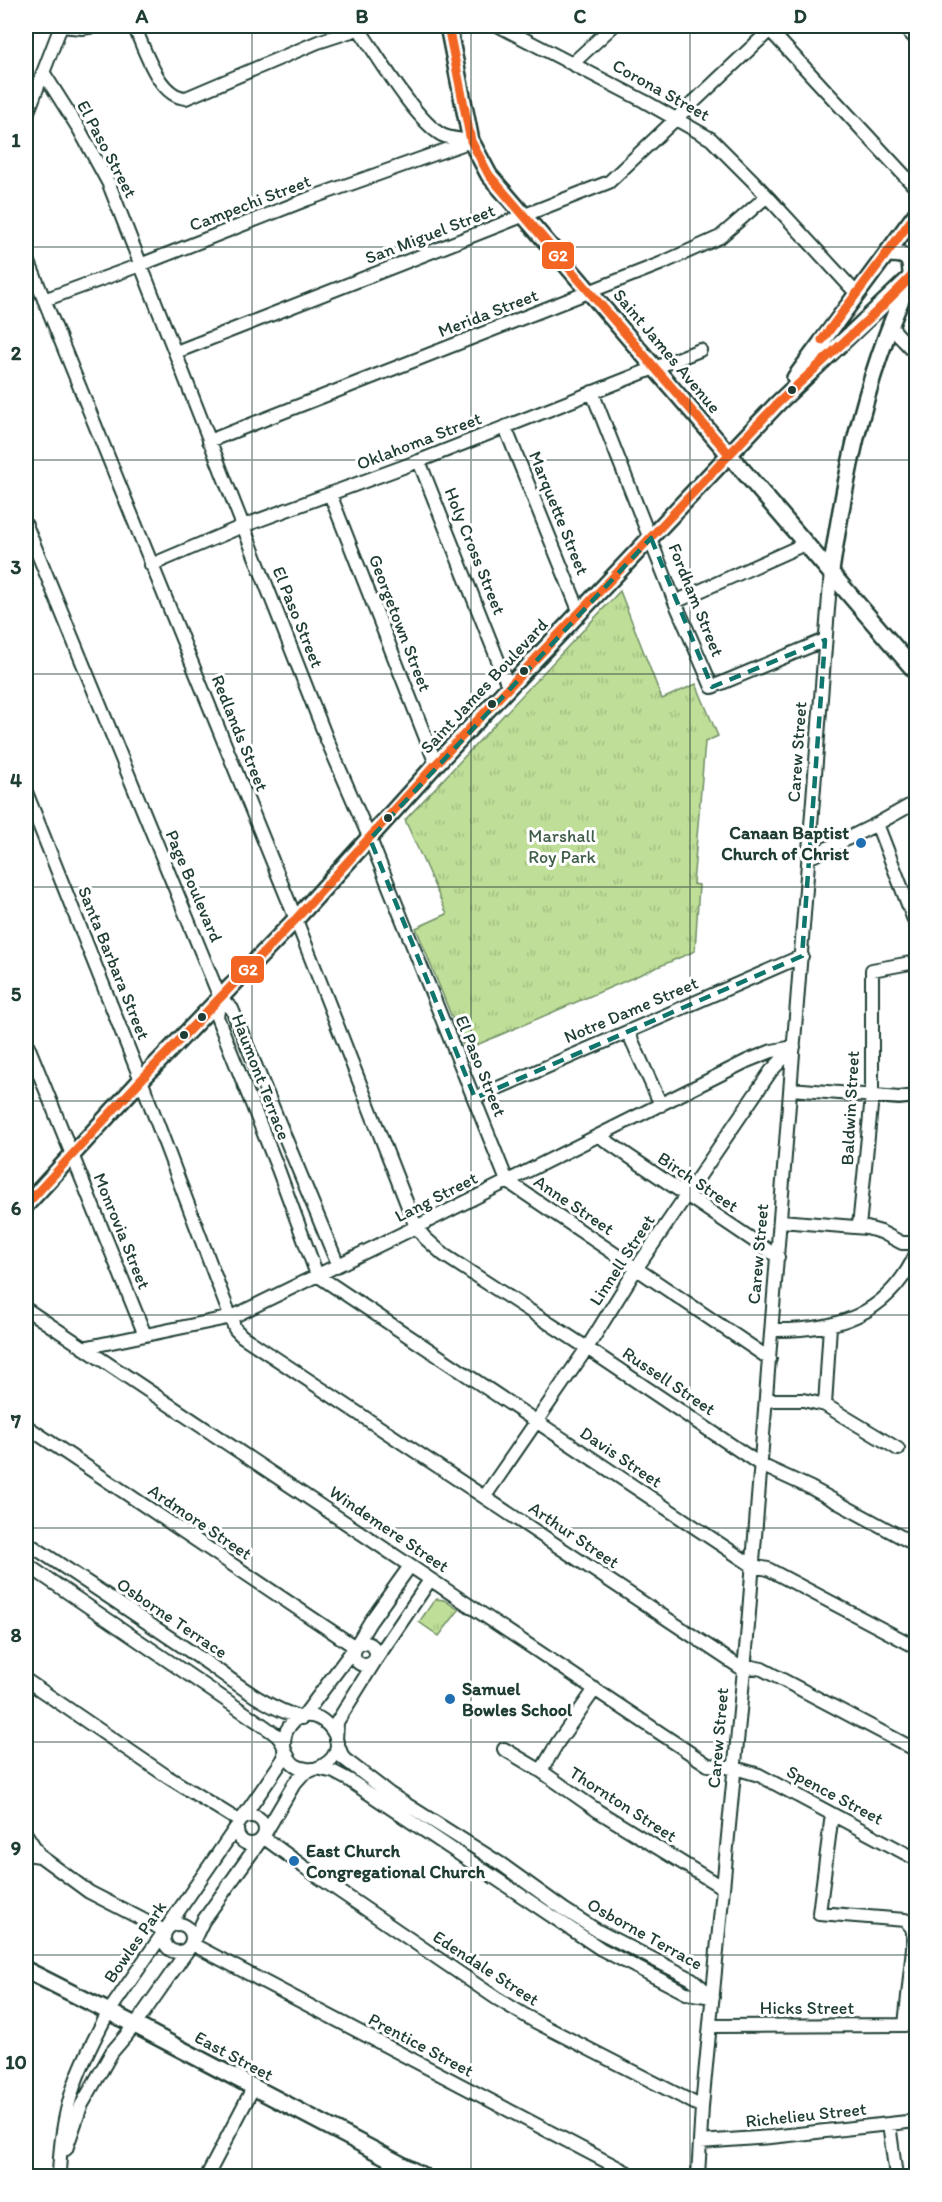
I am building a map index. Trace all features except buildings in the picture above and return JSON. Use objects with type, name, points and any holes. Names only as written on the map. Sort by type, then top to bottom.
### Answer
[{"type":"main road","name":"Saint James Avenue","points":[[448,26],[471,141],[489,175],[916,672]]},
{"type":"main road","points":[[887,333],[876,312],[857,294],[916,214]]},
{"type":"main road","points":[[887,254],[900,254],[908,258],[914,272]]},
{"type":"main road","name":"Saint James Boulevard","points":[[220,998],[370,839],[436,764],[729,454],[778,403],[876,312],[914,272]]},
{"type":"main road","name":"Carew Street","points":[[831,571],[844,486],[855,436],[887,333],[914,272]]},
{"type":"main road","name":"Saint James Boulevard","points":[[778,403],[857,294]]},
{"type":"main road","points":[[26,1205],[220,998]]},
{"type":"main road","name":"East Street","points":[[26,1970],[423,2176]]},
{"type":"street","points":[[26,117],[61,26],[82,28],[95,26]]},
{"type":"street","points":[[134,26],[160,83],[178,97],[186,98],[361,26],[420,114],[435,130],[445,136],[471,141]]},
{"type":"street","name":"Corona Street","points":[[499,26],[573,63],[711,139],[857,294]]},
{"type":"street","points":[[573,63],[613,26]]},
{"type":"street","points":[[903,26],[916,39]]},
{"type":"street","points":[[767,28],[916,188]]},
{"type":"street","name":"San Miguel Street","points":[[176,352],[609,182],[677,119],[767,28]]},
{"type":"street","name":"El Paso Street","points":[[43,72],[79,129],[109,183],[327,740],[370,839],[507,1181]]},
{"type":"street","name":"Campechi Street","points":[[44,300],[140,266],[308,199],[471,141]]},
{"type":"street","name":"Merida Street","points":[[209,441],[660,264],[720,237],[767,196]]},
{"type":"street","name":"Redlands Street","points":[[26,255],[296,919],[416,1227]]},
{"type":"street","points":[[887,333],[916,354]]},
{"type":"street","name":"Oklahoma Street","points":[[151,565],[243,526],[419,461],[700,350]]},
{"type":"street","name":"Fordham Street","points":[[592,392],[675,602],[712,687],[825,640]]},
{"type":"street","name":"Marquette Street","points":[[505,427],[580,613]]},
{"type":"street","name":"Holy Cross Street","points":[[419,461],[510,688]]},
{"type":"street","name":"Georgetown Street","points":[[330,494],[436,764]]},
{"type":"street","name":"Page Boulevard","points":[[26,525],[220,998]]},
{"type":"street","points":[[675,602],[807,543]]},
{"type":"street","name":"Carew Street","points":[[698,2176],[702,2107],[753,1566],[831,571]]},
{"type":"street","name":"Santa Barbara Street","points":[[26,792],[141,1080],[231,1317]]},
{"type":"street","points":[[810,857],[916,802]]},
{"type":"street","points":[[877,824],[916,925]]},
{"type":"street","name":"Notre Dame Street","points":[[475,1098],[802,956]]},
{"type":"street","name":"Baldwin Street","points":[[859,1227],[872,1096],[872,970],[916,962]]},
{"type":"street","name":"Haumont Terrace","points":[[220,998],[232,1009],[338,1265]]},
{"type":"street","name":"Haumont Terrace","points":[[220,998],[217,1017],[271,1151],[317,1275]]},
{"type":"street","points":[[628,1032],[661,1105]]},
{"type":"street","name":"Monrovia Street","points":[[26,1041],[146,1335]]},
{"type":"street","name":"Lang Street","points":[[83,1348],[231,1317],[747,1061],[772,1051],[795,1047]]},
{"type":"street","name":"Linnell Street","points":[[485,1496],[587,1348],[636,1269],[771,1071],[795,1047]]},
{"type":"street","points":[[791,1089],[899,1098],[916,1096]]},
{"type":"street","name":"Birch Street","points":[[599,1136],[778,1257]]},
{"type":"street","points":[[271,1151],[287,1144]]},
{"type":"street","name":"Anne Street","points":[[507,1181],[770,1359]]},
{"type":"street","points":[[781,1221],[874,1229],[902,1243],[916,1244]]},
{"type":"street","name":"Russell Street","points":[[416,1227],[444,1255],[761,1465],[811,1488],[916,1545]]},
{"type":"street","points":[[772,1330],[814,1330],[856,1316],[897,1286],[916,1254]]},
{"type":"street","name":"Davis Street","points":[[317,1275],[753,1566],[768,1569],[916,1647]]},
{"type":"street","name":"Windemere Street","points":[[26,1309],[708,1765],[735,1768]]},
{"type":"street","name":"Arthur Street","points":[[231,1317],[235,1329],[242,1336],[744,1670],[752,1667],[762,1670],[916,1750]]},
{"type":"street","points":[[825,1405],[830,1326]]},
{"type":"street","points":[[766,1400],[803,1400],[825,1405],[898,1449]]},
{"type":"street","name":"Ardmore Street","points":[[26,1426],[355,1647],[353,1656],[358,1664],[367,1665],[375,1660]]},
{"type":"street","name":"Osborne Terrace","points":[[26,1542],[237,1684],[278,1710],[302,1718]]},
{"type":"street","name":"Osborne Terrace","points":[[26,1564],[226,1700],[280,1739],[284,1750]]},
{"type":"street","name":"Bowles Park","points":[[59,2175],[62,2126],[72,2089],[86,2055],[108,2013],[284,1758],[286,1731],[302,1718],[355,1647],[410,1566]]},
{"type":"street","points":[[54,1583],[65,1568]]},
{"type":"street","name":"Bowles Park","points":[[59,2175],[69,2137],[85,2100],[112,2052],[135,2025],[192,1944],[203,1921],[263,1837],[294,1784],[303,1774],[327,1763],[333,1755],[337,1722],[375,1660],[430,1580]]},
{"type":"street","points":[[76,1597],[87,1582]]},
{"type":"street","points":[[141,1641],[151,1625]]},
{"type":"street","points":[[160,1655],[171,1639]]},
{"type":"street","points":[[208,1688],[219,1671]]},
{"type":"street","name":"Edendale Street","points":[[26,1680],[168,1777],[239,1821],[247,1816],[257,1817],[263,1823],[265,1833],[263,1837],[496,1998],[536,2022],[702,2107]]},
{"type":"street","points":[[226,1700],[237,1684]]},
{"type":"street","points":[[541,1771],[595,1689]]},
{"type":"street","points":[[302,1718],[313,1717],[324,1721],[332,1729],[336,1740]]},
{"type":"street","name":"Osborne Terrace","points":[[336,1740],[343,1758],[390,1794],[501,1864],[598,1931],[682,1973],[713,1997]]},
{"type":"street","name":"Thornton Street","points":[[504,1749],[541,1771],[598,1811],[723,1888]]},
{"type":"street","points":[[284,1750],[288,1758],[299,1767],[317,1768]]},
{"type":"street","name":"Osborne Terrace","points":[[317,1768],[334,1772],[349,1780],[601,1949],[686,1992],[713,1997]]},
{"type":"street","name":"Spence Street","points":[[735,1768],[759,1775],[916,1859]]},
{"type":"street","name":"Hicks Street","points":[[710,2026],[905,2025],[914,1938],[912,1928],[905,1920],[819,1913],[832,1814]]},
{"type":"street","points":[[239,1821],[236,1831],[245,1843],[255,1844],[263,1837]]},
{"type":"street","points":[[26,1834],[40,1856],[89,1892],[165,1931],[165,1943],[172,1951],[183,1952],[192,1944]]},
{"type":"street","points":[[26,1854],[40,1856]]},
{"type":"street","name":"Prentice Street","points":[[165,1931],[178,1923],[185,1925],[191,1930],[192,1944],[634,2176]]},
{"type":"street","points":[[207,2176],[253,2088]]},
{"type":"street","name":"Richelieu Street","points":[[700,2142],[771,2137],[916,2121]]},
{"type":"street","points":[[889,2124],[896,2176]]},
{"type":"highlighted area","points":[[651,538],[712,687],[825,640],[802,956],[475,1098],[370,839]]},
{"type":"green space","name":"Marshall Roy Park","points":[[620,591],[662,699],[696,684],[718,736],[705,742],[693,884],[699,885],[695,951],[465,1050],[416,928],[447,914],[405,820]]},
{"type":"green space","points":[[437,1599],[444,1600],[459,1610],[439,1636],[419,1622]]},
{"type":"transit line","name":"G2","points":[[448,26],[471,141],[489,175],[729,454]]},
{"type":"transit line","name":"G2","points":[[822,340],[916,214]]},
{"type":"transit line","name":"G2","points":[[26,1205],[141,1080],[296,919],[436,764],[778,403],[876,312],[911,277],[916,267]]},
{"type":"place","name":"Canaan Baptist Church of Christ","points":[[861,843]]},
{"type":"place","name":"Samuel Bowles School","points":[[450,1699]]},
{"type":"place","name":"East Church Congregational Church","points":[[294,1861]]}]
